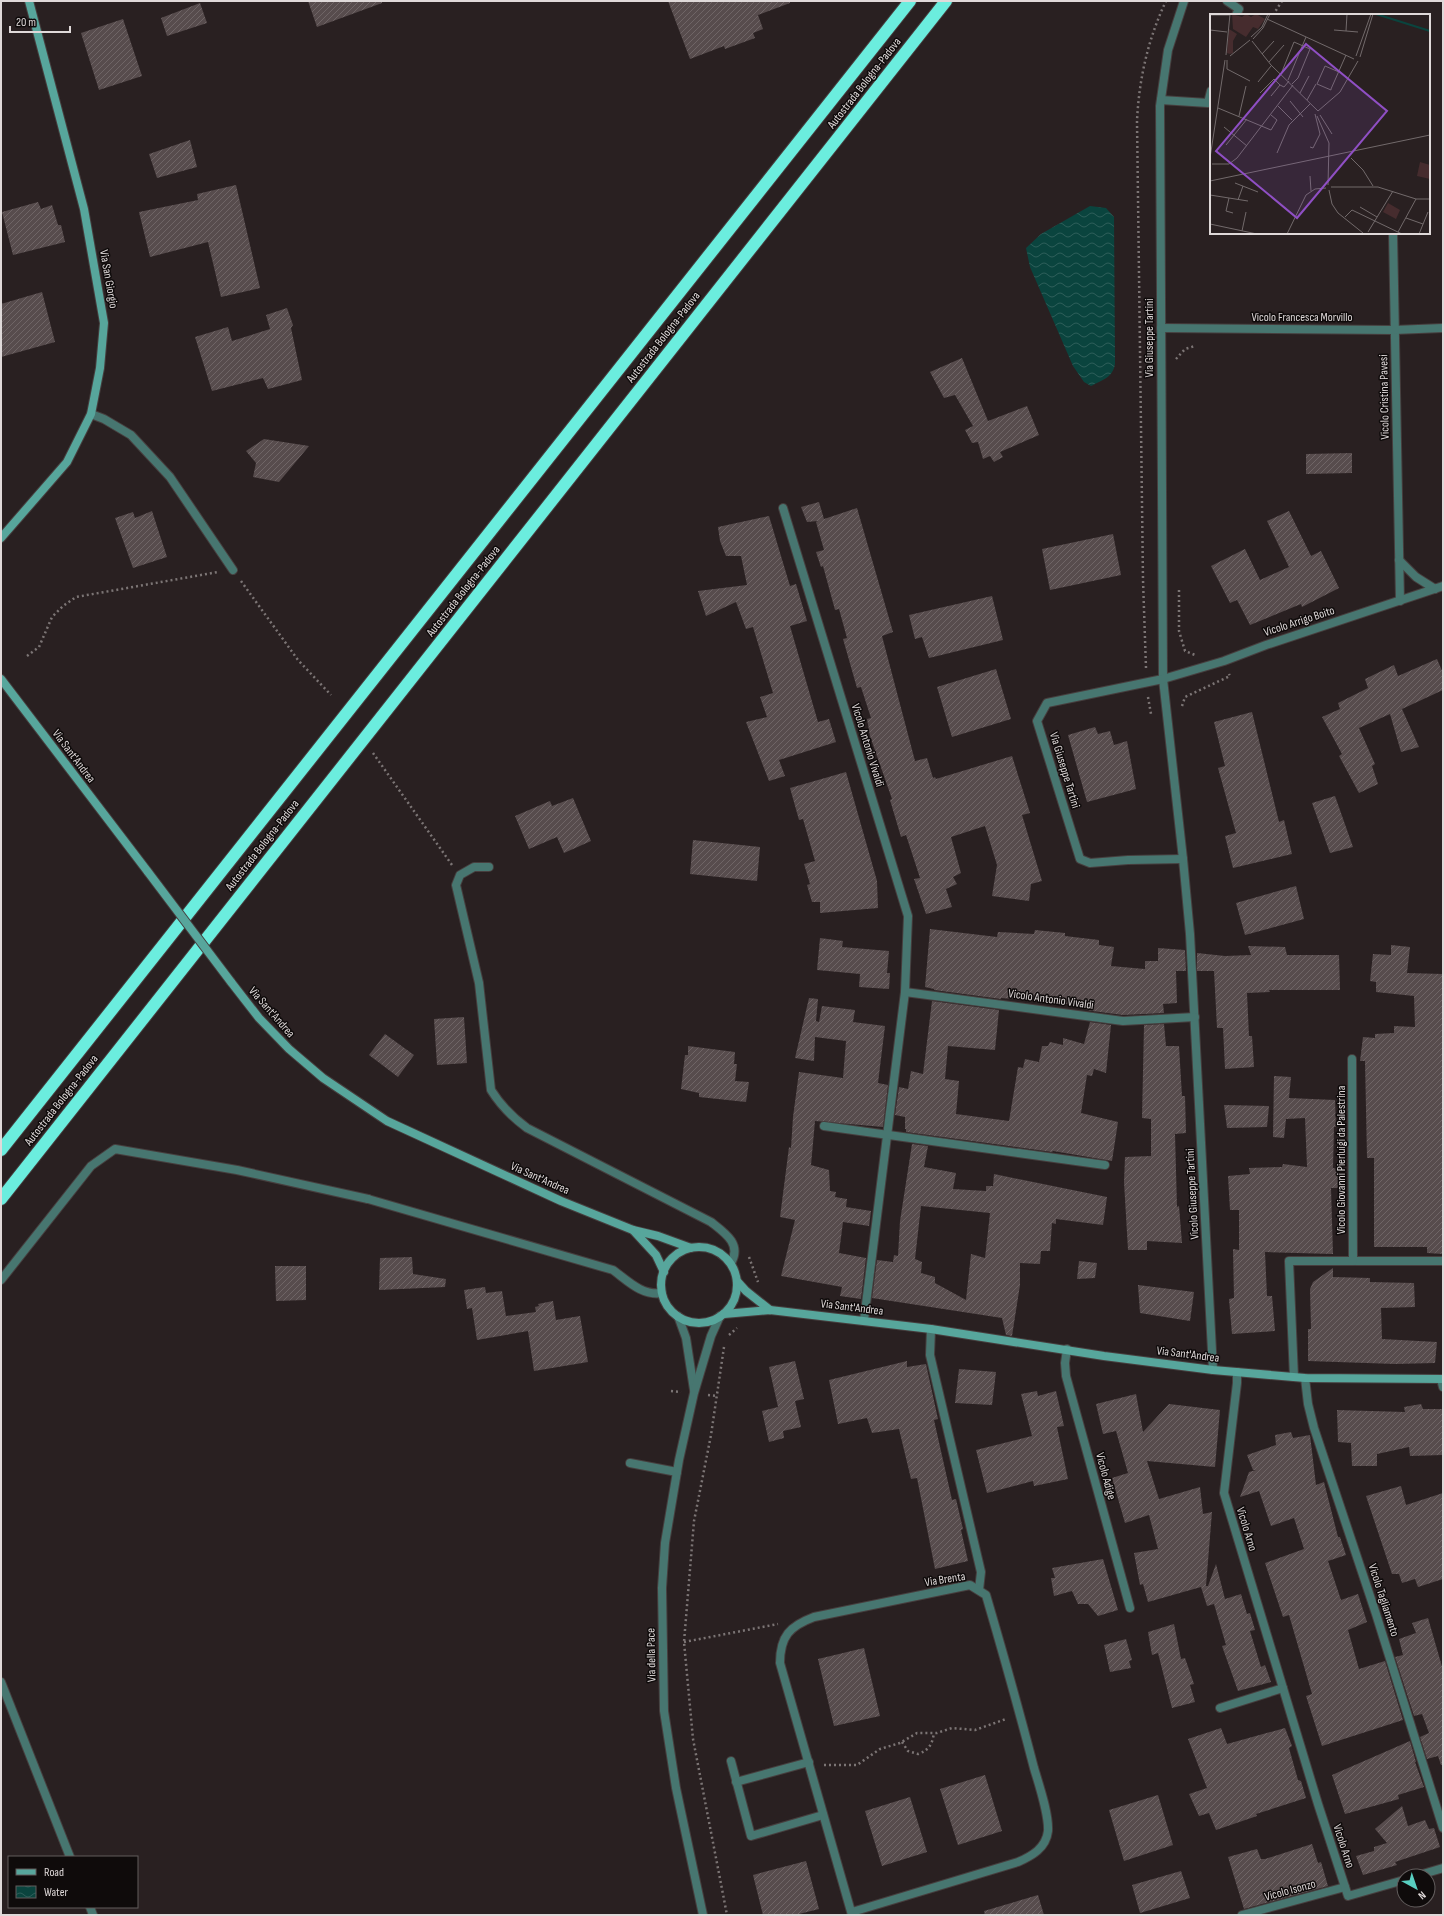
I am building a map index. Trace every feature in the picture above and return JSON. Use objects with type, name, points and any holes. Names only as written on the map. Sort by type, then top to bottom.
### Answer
[{"type":"highway","name":"Autostrada Bologna-Padova","points":[[1,1150],[910,1]]},
{"type":"highway","name":"Autostrada Bologna-Padova","points":[[1,1199],[946,1]]},
{"type":"street","name":"Via San Giorgio","points":[[1,538],[67,462],[91,414],[100,368],[104,323],[84,209],[29,1]]},
{"type":"street","name":"Via Giuseppe Tartini","points":[[1184,1],[1168,50],[1161,100],[1163,679],[1183,859],[1195,1017]]},
{"type":"street","points":[[1227,1],[1239,10],[1237,14]]},
{"type":"street","points":[[1161,100],[1208,103],[1210,95]]},
{"type":"street","name":"Vicolo Cristina Pavesi","points":[[1392,234],[1400,601]]},
{"type":"street","name":"Vicolo Francesca Morvillo","points":[[1161,328],[1394,330],[1443,328]]},
{"type":"street","points":[[91,414],[104,419],[131,435],[170,477],[233,570]]},
{"type":"street","name":"Vicolo Antonio Vivaldi","points":[[783,508],[908,916],[905,992],[864,1320]]},
{"type":"street","points":[[1399,560],[1416,577],[1439,587]]},
{"type":"street","name":"Vicolo Arrigo Boito","points":[[1163,679],[1224,661],[1266,645],[1439,587]]},
{"type":"street","name":"Via Sant'Andrea","points":[[1,679],[259,1018],[289,1049],[323,1078],[387,1121],[561,1201],[633,1230],[658,1236],[691,1248]]},
{"type":"street","name":"Via Giuseppe Tartini","points":[[1163,679],[1047,703],[1037,721],[1080,859],[1090,863],[1128,860],[1183,859]]},
{"type":"street","points":[[489,867],[474,867],[460,875],[456,885],[479,983],[491,1090],[508,1114],[527,1128],[711,1222],[729,1236],[733,1243],[735,1257],[731,1263]]},
{"type":"street","name":"Vicolo Antonio Vivaldi","points":[[905,992],[1123,1021],[1195,1017]]},
{"type":"street","name":"Vicolo Giuseppe Tartini","points":[[1195,1017],[1212,1370]]},
{"type":"street","name":"Vicolo Giovanni Pierluigi da Palestrina","points":[[1352,1059],[1353,1261]]},
{"type":"street","points":[[824,1126],[1105,1165]]},
{"type":"street","points":[[1,1280],[91,1166],[115,1149],[237,1170],[368,1199],[613,1270],[641,1290],[654,1294],[662,1293]]},
{"type":"street","name":"Via Sant'Andrea","points":[[633,1230],[656,1255],[664,1272]]},
{"type":"street","points":[[737,1281],[735,1297],[730,1307],[722,1315],[703,1322],[692,1322],[678,1316],[666,1303],[662,1293],[664,1272],[669,1262],[676,1254],[691,1248],[707,1247],[717,1251],[731,1263],[737,1281],[746,1291],[770,1310]]},
{"type":"street","points":[[1294,1377],[1289,1261],[1443,1261]]},
{"type":"street","name":"Via Sant'Andrea","points":[[722,1315],[770,1310],[931,1329],[1067,1349],[1104,1356],[1212,1370],[1305,1378],[1442,1382]]},
{"type":"street","name":"Via della Pace","points":[[703,1915],[676,1788],[664,1711],[662,1588],[665,1543],[677,1472],[694,1393],[711,1336],[722,1315]]},
{"type":"street","name":"Via della Pace","points":[[678,1316],[686,1338],[694,1393]]},
{"type":"street","points":[[931,1329],[930,1355],[981,1572],[979,1590]]},
{"type":"street","name":"Vicolo Adige","points":[[1067,1349],[1065,1363],[1066,1376],[1130,1608]]},
{"type":"street","name":"Vicolo Arno","points":[[1237,1372],[1224,1493],[1282,1688],[1348,1896],[1396,1882]]},
{"type":"street","name":"Vicolo Tagliamento","points":[[1305,1378],[1308,1404],[1314,1428],[1376,1614],[1443,1828]]},
{"type":"street","points":[[630,1463],[677,1472]]},
{"type":"street","name":"Via Brenta","points":[[970,1585],[979,1590],[986,1595],[1045,1808],[1048,1831],[1042,1846],[1032,1856],[1018,1862],[852,1914],[780,1663],[780,1652],[785,1637],[792,1628],[799,1623],[822,1615],[970,1585]]},
{"type":"street","points":[[1,1682],[70,1856]]},
{"type":"street","points":[[1220,1708],[1282,1688]]},
{"type":"street","points":[[731,1762],[751,1836],[824,1815]]},
{"type":"street","points":[[736,1782],[810,1765]]},
{"type":"street","name":"Vicolo Isonzo","points":[[1242,1915],[1345,1887]]},
{"type":"path","points":[[1146,669],[1143,580],[1137,121],[1142,69],[1153,33],[1166,1]]},
{"type":"path","points":[[1274,14],[1282,1]]},
{"type":"path","points":[[1176,364],[1176,359],[1185,349],[1195,346]]},
{"type":"path","points":[[27,656],[39,647],[52,617],[63,606],[76,597],[233,570],[298,660],[331,695]]},
{"type":"path","points":[[1178,583],[1180,631],[1185,651],[1200,657]]},
{"type":"path","points":[[1182,713],[1181,705],[1185,697],[1230,676]]},
{"type":"path","points":[[371,750],[460,875]]},
{"type":"path","points":[[733,1243],[748,1254],[760,1285]]},
{"type":"path","points":[[727,1338],[734,1329],[741,1326]]},
{"type":"path","points":[[725,1342],[714,1419],[694,1521],[684,1642],[693,1739],[727,1915]]},
{"type":"path","points":[[684,1642],[778,1624],[792,1628]]},
{"type":"path","points":[[810,1765],[857,1765],[880,1749],[902,1742],[917,1733],[934,1733],[952,1728],[976,1730],[1020,1714]]},
{"type":"path","points":[[902,1742],[908,1751],[918,1754],[928,1749],[932,1745],[934,1733]]},
{"type":"water","points":[[1090,206],[1106,208],[1114,217],[1115,364],[1110,375],[1091,386],[1084,382],[1073,366],[1030,267],[1026,248],[1041,234]]},
{"type":"building","points":[[308,1],[382,1],[382,3],[317,27]]},
{"type":"building","points":[[668,1],[790,1],[790,3],[758,15],[763,29],[753,33],[755,38],[725,49],[724,46],[690,59]]},
{"type":"building","points":[[200,3],[207,23],[167,36],[161,18]]},
{"type":"building","points":[[123,19],[142,76],[99,90],[81,33]]},
{"type":"building","points":[[190,140],[197,167],[157,178],[149,154]]},
{"type":"building","points":[[236,185],[260,288],[221,297],[208,242],[150,257],[139,212],[198,200],[197,194]]},
{"type":"building","points":[[38,202],[41,209],[52,205],[58,225],[61,225],[65,242],[13,255],[2,212]]},
{"type":"building","points":[[42,292],[55,342],[1,357],[1,304]]},
{"type":"building","points":[[287,308],[293,325],[291,328],[302,380],[268,389],[263,378],[212,391],[195,337],[228,327],[232,341],[270,329],[266,315]]},
{"type":"building","points":[[962,358],[988,421],[1027,406],[1039,435],[1000,452],[1003,457],[994,462],[990,456],[983,459],[978,442],[972,443],[965,430],[973,426],[955,395],[944,398],[930,372]]},
{"type":"building","points":[[264,439],[309,446],[279,482],[253,477],[256,463],[246,451]]},
{"type":"building","points":[[1352,453],[1352,473],[1306,474],[1306,454]]},
{"type":"building","points":[[819,502],[824,519],[857,508],[893,632],[882,636],[915,761],[927,758],[933,778],[935,777],[936,779],[1012,756],[1030,813],[1022,815],[1042,881],[1031,884],[1029,901],[992,896],[997,865],[985,826],[951,837],[961,873],[953,877],[957,884],[946,889],[952,907],[926,914],[914,879],[920,878],[906,835],[901,837],[890,800],[892,799],[870,736],[867,719],[871,718],[861,687],[857,688],[843,639],[847,638],[839,609],[835,610],[823,566],[821,567],[816,552],[824,550],[816,522],[818,521],[807,522],[801,507]]},
{"type":"building","points":[[152,511],[167,557],[133,568],[115,518],[133,512],[135,518]]},
{"type":"building","points":[[1289,511],[1311,556],[1321,551],[1339,588],[1302,607],[1301,604],[1250,625],[1237,600],[1230,603],[1211,566],[1245,549],[1260,580],[1289,567],[1267,521]]},
{"type":"building","points":[[769,516],[790,586],[796,584],[807,621],[790,626],[818,722],[829,719],[836,742],[779,760],[785,776],[769,781],[746,722],[767,717],[760,697],[773,693],[753,627],[746,629],[736,602],[706,616],[698,591],[747,585],[741,556],[726,556],[720,541],[718,527]]},
{"type":"building","points":[[1113,534],[1121,575],[1050,590],[1042,549]]},
{"type":"building","points":[[992,596],[1003,640],[929,658],[922,637],[915,639],[909,615]]},
{"type":"building","points":[[1437,659],[1443,673],[1443,690],[1402,709],[1419,747],[1401,752],[1390,714],[1359,728],[1375,764],[1372,766],[1378,784],[1359,793],[1339,756],[1342,754],[1322,717],[1340,709],[1338,703],[1368,688],[1365,679],[1394,665],[1398,676]]},
{"type":"building","points":[[996,669],[1011,719],[952,737],[937,687]]},
{"type":"building","points":[[1252,712],[1279,822],[1284,820],[1292,854],[1233,868],[1225,836],[1236,833],[1218,768],[1225,766],[1214,722]]},
{"type":"building","points":[[1095,727],[1098,734],[1110,731],[1114,745],[1127,741],[1136,789],[1087,802],[1068,735]]},
{"type":"building","points":[[846,772],[877,881],[878,908],[820,913],[820,902],[812,902],[807,885],[810,884],[804,864],[815,861],[803,819],[799,820],[790,788]]},
{"type":"building","points":[[1335,796],[1353,847],[1330,853],[1312,803]]},
{"type":"building","points":[[573,798],[591,841],[564,853],[557,837],[529,849],[515,816],[550,801],[552,806]]},
{"type":"building","points":[[693,840],[760,847],[757,881],[690,874]]},
{"type":"building","points":[[1296,886],[1304,919],[1245,935],[1236,903]]},
{"type":"building","points":[[930,929],[997,937],[998,932],[1034,934],[1035,930],[1065,933],[1065,936],[1099,940],[1099,945],[1114,947],[1111,966],[1145,969],[1145,961],[1158,961],[1158,948],[1185,950],[1186,971],[1176,971],[1177,1003],[1163,1004],[1164,1013],[1123,1015],[1092,1011],[1076,1007],[1076,1005],[1031,1000],[1001,999],[934,990],[925,987]]},
{"type":"building","points":[[820,938],[843,941],[842,947],[889,951],[887,973],[890,973],[889,989],[859,987],[860,974],[817,970]]},
{"type":"building","points":[[1391,945],[1410,947],[1407,973],[1443,974],[1443,1254],[1427,1253],[1427,1247],[1374,1247],[1374,1158],[1367,1158],[1365,1061],[1360,1061],[1363,1037],[1375,1038],[1375,1034],[1394,1033],[1394,1026],[1415,1027],[1414,996],[1376,992],[1376,982],[1370,981],[1373,954],[1391,955]]},
{"type":"building","points":[[1248,946],[1285,947],[1287,955],[1339,955],[1340,990],[1269,990],[1270,992],[1247,993],[1249,1036],[1252,1036],[1254,1067],[1225,1069],[1223,1028],[1217,1028],[1214,971],[1197,971],[1197,953],[1225,956],[1251,955]]},
{"type":"building","points":[[809,998],[818,999],[816,1021],[819,1022],[822,1006],[855,1010],[853,1022],[885,1026],[878,1083],[888,1085],[883,1127],[815,1121],[811,1165],[829,1170],[830,1191],[836,1192],[835,1197],[847,1199],[846,1207],[871,1211],[869,1226],[843,1222],[839,1253],[866,1258],[861,1299],[840,1296],[842,1287],[781,1276],[795,1220],[780,1217],[789,1147],[791,1148],[793,1117],[799,1072],[843,1078],[846,1041],[815,1037],[814,1061],[795,1058]]},
{"type":"building","points":[[932,1001],[999,1010],[995,1050],[948,1046],[945,1079],[959,1081],[956,1114],[1009,1121],[1018,1067],[1023,1068],[1025,1059],[1039,1062],[1042,1046],[1048,1046],[1050,1042],[1063,1045],[1063,1038],[1084,1044],[1090,1022],[1111,1025],[1106,1073],[1094,1069],[1092,1076],[1087,1075],[1081,1113],[1118,1122],[1112,1161],[1053,1151],[906,1132],[905,1117],[895,1115],[899,1087],[908,1089],[911,1071],[923,1074]]},
{"type":"building","points":[[464,1017],[467,1063],[437,1065],[434,1019]]},
{"type":"building","points":[[1164,1024],[1166,1046],[1179,1046],[1182,1096],[1185,1096],[1186,1133],[1175,1134],[1177,1207],[1179,1206],[1182,1243],[1147,1241],[1147,1250],[1128,1250],[1124,1182],[1125,1157],[1151,1156],[1151,1119],[1142,1118],[1144,1025]]},
{"type":"building","points":[[385,1034],[414,1055],[398,1077],[369,1055]]},
{"type":"building","points":[[688,1046],[735,1052],[734,1064],[737,1064],[735,1081],[749,1082],[746,1102],[699,1097],[699,1093],[681,1089],[685,1055],[688,1055]]},
{"type":"building","points":[[1274,1076],[1291,1077],[1289,1098],[1335,1100],[1336,1127],[1334,1127],[1333,1168],[1338,1169],[1339,1188],[1331,1188],[1333,1254],[1265,1252],[1267,1296],[1272,1296],[1275,1331],[1232,1334],[1229,1299],[1234,1298],[1233,1249],[1239,1250],[1239,1210],[1230,1210],[1228,1176],[1250,1174],[1249,1168],[1282,1167],[1283,1164],[1307,1167],[1305,1118],[1286,1119],[1284,1138],[1273,1137]]},
{"type":"building","points":[[1224,1105],[1269,1106],[1267,1127],[1227,1128]]},
{"type":"building","points":[[912,1144],[928,1146],[924,1167],[956,1173],[953,1189],[986,1191],[986,1186],[993,1186],[994,1174],[1107,1197],[1103,1225],[1056,1219],[1056,1224],[1052,1223],[1050,1251],[1041,1251],[1040,1264],[1020,1263],[1020,1285],[1012,1336],[1006,1335],[1002,1318],[872,1298],[877,1260],[893,1262],[894,1255],[898,1256],[900,1221]],"holes":[[[921,1206],[990,1213],[985,1258],[971,1254],[966,1300],[935,1283],[935,1277],[921,1273],[922,1262],[915,1259]]]},
{"type":"building","points":[[412,1257],[413,1274],[446,1279],[445,1287],[379,1290],[380,1258]]},
{"type":"building","points":[[1079,1261],[1097,1263],[1095,1278],[1077,1279]]},
{"type":"building","points":[[275,1266],[306,1266],[306,1300],[276,1301]]},
{"type":"building","points":[[1333,1268],[1333,1277],[1370,1278],[1370,1282],[1414,1283],[1415,1307],[1381,1308],[1382,1339],[1437,1342],[1435,1363],[1395,1364],[1308,1361],[1308,1329],[1311,1329],[1310,1289],[1313,1282]]},
{"type":"building","points":[[1138,1285],[1194,1292],[1190,1321],[1140,1313]]},
{"type":"building","points":[[485,1287],[486,1293],[502,1291],[506,1316],[536,1312],[535,1307],[539,1306],[538,1304],[553,1301],[556,1320],[580,1316],[588,1362],[534,1371],[528,1331],[477,1340],[472,1308],[467,1309],[464,1290]]},
{"type":"building","points":[[795,1361],[804,1399],[795,1401],[801,1427],[783,1431],[784,1438],[769,1442],[762,1411],[778,1407],[769,1367]]},
{"type":"building","points":[[907,1361],[907,1367],[926,1364],[938,1419],[934,1420],[952,1500],[956,1499],[968,1561],[935,1569],[917,1478],[911,1479],[899,1429],[872,1433],[867,1418],[838,1424],[829,1380]]},
{"type":"building","points":[[959,1369],[996,1372],[992,1405],[955,1403]]},
{"type":"building","points":[[1037,1391],[1038,1396],[1056,1391],[1064,1426],[1057,1427],[1068,1479],[1034,1486],[1033,1481],[987,1493],[976,1450],[1032,1436],[1021,1394]]},
{"type":"building","points":[[1136,1394],[1143,1432],[1169,1404],[1220,1410],[1215,1467],[1147,1461],[1159,1499],[1200,1487],[1203,1514],[1212,1512],[1206,1586],[1208,1586],[1216,1564],[1225,1599],[1241,1594],[1247,1614],[1250,1613],[1255,1630],[1250,1631],[1261,1667],[1265,1665],[1271,1682],[1238,1691],[1222,1646],[1226,1645],[1214,1604],[1207,1606],[1201,1587],[1148,1602],[1143,1584],[1140,1585],[1134,1553],[1158,1549],[1149,1515],[1125,1523],[1112,1478],[1128,1473],[1116,1431],[1103,1434],[1096,1404]]},
{"type":"building","points":[[1421,1404],[1423,1409],[1443,1409],[1443,1455],[1410,1456],[1409,1447],[1377,1454],[1377,1466],[1352,1466],[1351,1443],[1338,1442],[1337,1410],[1405,1412],[1404,1407]]},
{"type":"building","points":[[1291,1432],[1293,1438],[1310,1435],[1316,1485],[1324,1482],[1338,1537],[1340,1537],[1346,1555],[1328,1561],[1341,1600],[1358,1594],[1367,1622],[1348,1630],[1359,1669],[1385,1661],[1403,1720],[1322,1746],[1306,1696],[1312,1694],[1289,1615],[1283,1617],[1265,1563],[1304,1549],[1294,1518],[1271,1526],[1259,1491],[1240,1497],[1249,1472],[1256,1470],[1253,1470],[1247,1455],[1276,1445],[1275,1435]]},
{"type":"building","points":[[1401,1486],[1406,1505],[1443,1493],[1443,1579],[1418,1587],[1415,1579],[1402,1583],[1399,1574],[1392,1574],[1366,1496]]},
{"type":"building","points":[[1103,1559],[1118,1610],[1098,1616],[1088,1604],[1078,1604],[1072,1591],[1054,1596],[1051,1578],[1055,1578],[1052,1568]]},
{"type":"building","points":[[1428,1618],[1443,1670],[1443,1765],[1441,1765],[1438,1756],[1427,1759],[1420,1737],[1429,1733],[1422,1714],[1414,1716],[1395,1657],[1403,1655],[1399,1639],[1416,1633],[1412,1623]]},
{"type":"building","points":[[1174,1624],[1181,1659],[1185,1658],[1194,1684],[1190,1685],[1195,1702],[1172,1708],[1158,1653],[1152,1655],[1148,1632]]},
{"type":"building","points":[[1126,1639],[1132,1660],[1129,1661],[1131,1668],[1110,1672],[1104,1645]]},
{"type":"building","points":[[864,1648],[880,1716],[834,1726],[818,1659]]},
{"type":"building","points":[[1221,1728],[1227,1744],[1285,1728],[1292,1746],[1289,1748],[1298,1780],[1301,1781],[1306,1798],[1256,1814],[1257,1816],[1216,1830],[1209,1813],[1199,1816],[1189,1794],[1207,1788],[1188,1739]]},
{"type":"building","points":[[1410,1741],[1415,1762],[1424,1787],[1398,1795],[1399,1799],[1345,1814],[1332,1775]]},
{"type":"building","points":[[985,1775],[1002,1831],[958,1845],[940,1789]]},
{"type":"building","points":[[1158,1795],[1173,1845],[1124,1861],[1109,1810]]},
{"type":"building","points":[[910,1797],[927,1852],[882,1866],[865,1811]]},
{"type":"building","points":[[1402,1806],[1408,1826],[1425,1820],[1429,1829],[1434,1828],[1440,1847],[1395,1862],[1397,1865],[1363,1875],[1356,1856],[1374,1851],[1374,1847],[1387,1843],[1375,1829]]},
{"type":"building","points":[[1312,1844],[1318,1863],[1321,1862],[1328,1886],[1244,1909],[1228,1857],[1257,1849],[1261,1859],[1265,1859]]},
{"type":"building","points":[[806,1861],[819,1909],[795,1915],[763,1915],[753,1875]]},
{"type":"building","points":[[1181,1871],[1190,1898],[1140,1913],[1132,1885]]},
{"type":"building","points":[[1038,1895],[1044,1915],[985,1915],[984,1911]]}]
